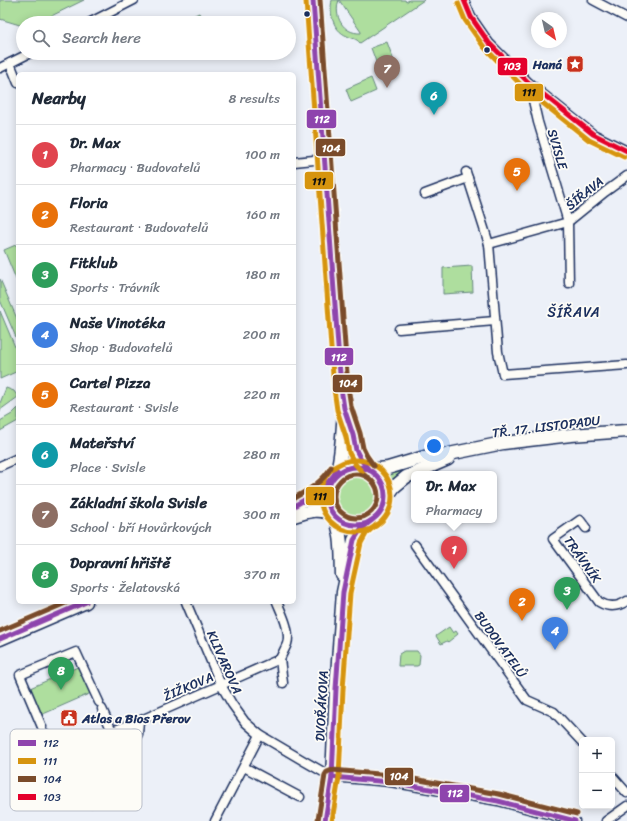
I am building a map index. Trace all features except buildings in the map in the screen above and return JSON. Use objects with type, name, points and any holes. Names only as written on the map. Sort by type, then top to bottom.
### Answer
[{"type":"main road","points":[[296,515],[308,511],[317,510],[334,516],[350,525],[362,525],[372,520],[380,512],[385,495],[382,484],[361,460],[356,450],[353,435],[344,408],[341,388],[313,0]]},
{"type":"main road","points":[[334,516],[328,505],[327,493],[334,476],[341,449],[344,408]]},
{"type":"main road","name":"TŘ. 17. LISTOPADU","points":[[369,470],[394,466],[428,456],[444,455],[503,443],[627,431]]},
{"type":"main road","name":"TŘ. 17. LISTOPADU","points":[[420,471],[469,450]]},
{"type":"main road","points":[[296,505],[312,495],[334,476],[345,469],[357,467],[369,470]]},
{"type":"main road","name":"TŘ. 17. LISTOPADU","points":[[384,501],[394,487],[411,475]]},
{"type":"main road","name":"DVOŘÁKOVA","points":[[325,821],[332,777],[336,689],[343,592],[341,538],[338,524],[334,516]]},
{"type":"main road","name":"DVOŘÁKOVA","points":[[343,592],[354,540],[361,529],[372,520]]},
{"type":"main road","points":[[0,639],[78,604]]},
{"type":"street","points":[[103,16],[134,0]]},
{"type":"street","points":[[464,0],[471,17],[489,43],[529,83],[592,134],[627,151]]},
{"type":"street","points":[[592,0],[627,18]]},
{"type":"street","points":[[0,68],[16,60]]},
{"type":"street","points":[[10,63],[16,77]]},
{"type":"street","name":"SVISLE","points":[[529,83],[536,116],[568,222]]},
{"type":"street","points":[[296,162],[324,159]]},
{"type":"street","points":[[425,194],[467,175],[489,244],[498,352],[503,374],[627,365]]},
{"type":"street","name":"ŠÍŘAVA","points":[[569,283],[568,222],[627,176]]},
{"type":"street","points":[[489,244],[568,222]]},
{"type":"street","points":[[399,329],[495,321]]},
{"type":"street","points":[[0,466],[16,461]]},
{"type":"street","name":"TRÁVNÍK","points":[[586,528],[580,520],[553,540],[600,602],[608,606],[614,606],[623,604],[627,600]]},
{"type":"street","name":"BUDOVATELŮ","points":[[415,545],[527,700],[554,712],[579,739]]},
{"type":"street","name":"KLIVAROVA","points":[[187,604],[221,685],[245,722],[260,735],[332,777]]},
{"type":"street","points":[[278,604],[286,623],[287,635],[287,643],[280,659],[283,683]]},
{"type":"street","points":[[44,729],[20,675],[76,652],[111,729]]},
{"type":"street","name":"ŽIŽKOVA","points":[[117,729],[280,659]]},
{"type":"street","points":[[138,729],[139,721]]},
{"type":"street","points":[[215,821],[260,735]]},
{"type":"street","points":[[244,767],[300,797]]},
{"type":"street","points":[[332,777],[390,782],[490,800],[575,821]]},
{"type":"street","points":[[615,779],[627,793]]},
{"type":"street","points":[[606,821],[627,806]]},
{"type":"green space","points":[[0,0],[84,0],[51,16],[16,16],[16,24],[0,19]]},
{"type":"green space","points":[[332,0],[339,0],[405,0],[406,2],[409,0],[424,0],[360,43],[356,39],[349,37],[338,30],[333,21],[331,5]],"holes":[[[339,0],[361,32],[355,33],[349,31],[341,23],[337,12]]]},
{"type":"green space","points":[[199,13],[200,16],[193,16]]},
{"type":"green space","points":[[387,42],[399,75],[383,81],[371,48]]},
{"type":"green space","points":[[371,78],[376,91],[351,102],[346,89]]},
{"type":"green space","points":[[16,245],[16,279],[4,250]]},
{"type":"green space","points":[[472,266],[473,292],[443,294],[443,268]]},
{"type":"green space","points":[[0,279],[16,316],[16,337],[0,300]]},
{"type":"green space","points":[[0,311],[16,349],[16,372],[0,379]]},
{"type":"green space","points":[[6,388],[14,391],[16,398],[0,410],[0,403]]},
{"type":"green space","points":[[16,410],[16,422],[0,431],[0,421]]},
{"type":"green space","points":[[408,467],[410,470],[390,483],[387,474]]},
{"type":"green space","points":[[356,471],[365,473],[373,478],[378,486],[380,495],[378,504],[373,512],[365,517],[356,519],[347,517],[339,512],[334,504],[332,495],[334,486],[339,478],[347,473]]},
{"type":"green space","points":[[449,627],[453,633],[456,631],[458,634],[448,642],[447,641],[441,644],[436,636]]},
{"type":"green space","points":[[404,651],[417,651],[420,655],[419,665],[398,666],[399,654]]},
{"type":"green space","points":[[80,666],[91,693],[41,715],[30,688]]},
{"type":"transit line","name":"112","points":[[313,0],[341,388],[344,408],[353,435],[356,450],[361,460],[369,470]]},
{"type":"transit line","name":"104","points":[[320,0],[348,387],[351,406],[360,433],[363,448],[374,466]]},
{"type":"transit line","name":"103","points":[[464,0],[471,17],[489,43],[529,83],[593,134],[627,151]]},
{"type":"transit line","name":"111","points":[[306,1],[334,389],[337,410],[346,437],[349,453],[355,464],[364,474]]},
{"type":"transit line","name":"111","points":[[458,3],[465,20],[484,47],[524,88],[589,140],[624,157]]},
{"type":"transit line","name":"111","points":[[356,460],[376,466],[386,476],[392,496],[386,516],[376,526],[356,532],[336,526],[326,516],[320,496],[326,476],[336,466],[356,460]]},
{"type":"transit line","name":"104","points":[[296,497],[310,489],[324,477],[331,467]]},
{"type":"transit line","name":"112","points":[[356,467],[367,469],[380,480],[383,485],[385,496],[383,507],[372,520],[367,523],[356,525],[345,523],[332,512],[329,507],[327,496],[329,485],[340,472],[345,469],[356,467]]},
{"type":"transit line","name":"112","points":[[296,505],[329,482],[337,470]]},
{"type":"transit line","name":"104","points":[[356,474],[368,478],[374,484],[378,496],[374,508],[368,514],[356,518],[344,514],[338,508],[334,496],[338,484],[344,478],[356,474]]},
{"type":"transit line","name":"112","points":[[325,821],[332,777],[336,689],[343,592],[354,540],[361,529],[372,520]]},
{"type":"transit line","name":"111","points":[[332,821],[339,777],[343,689],[350,593],[361,543],[366,534],[376,525]]},
{"type":"transit line","name":"104","points":[[0,631],[63,604]]},
{"type":"transit line","name":"112","points":[[0,639],[81,604]]},
{"type":"transit line","name":"104","points":[[318,820],[325,775],[327,772],[332,770],[391,775],[499,794],[577,814]]},
{"type":"transit line","name":"112","points":[[332,777],[390,782],[498,801],[575,821]]},
{"type":"place","name":"Haná","points":[[575,64]]},
{"type":"place","name":"Základní škola Svisle","points":[[387,88]]},
{"type":"place","name":"Mateřství","points":[[434,115]]},
{"type":"place","name":"Cartel Pizza","points":[[517,191]]},
{"type":"place","name":"Dr. Max","points":[[454,569]]},
{"type":"place","name":"Fitklub","points":[[567,610]]},
{"type":"place","name":"Floria","points":[[522,621]]},
{"type":"place","name":"Naše Vinotéka","points":[[555,650]]},
{"type":"place","name":"Dopravní hřiště","points":[[61,690]]},
{"type":"place","name":"Atlas a Bios Přerov","points":[[69,718]]},
{"type":"district","name":"ŠÍŘAVA","points":[[574,312]]}]
